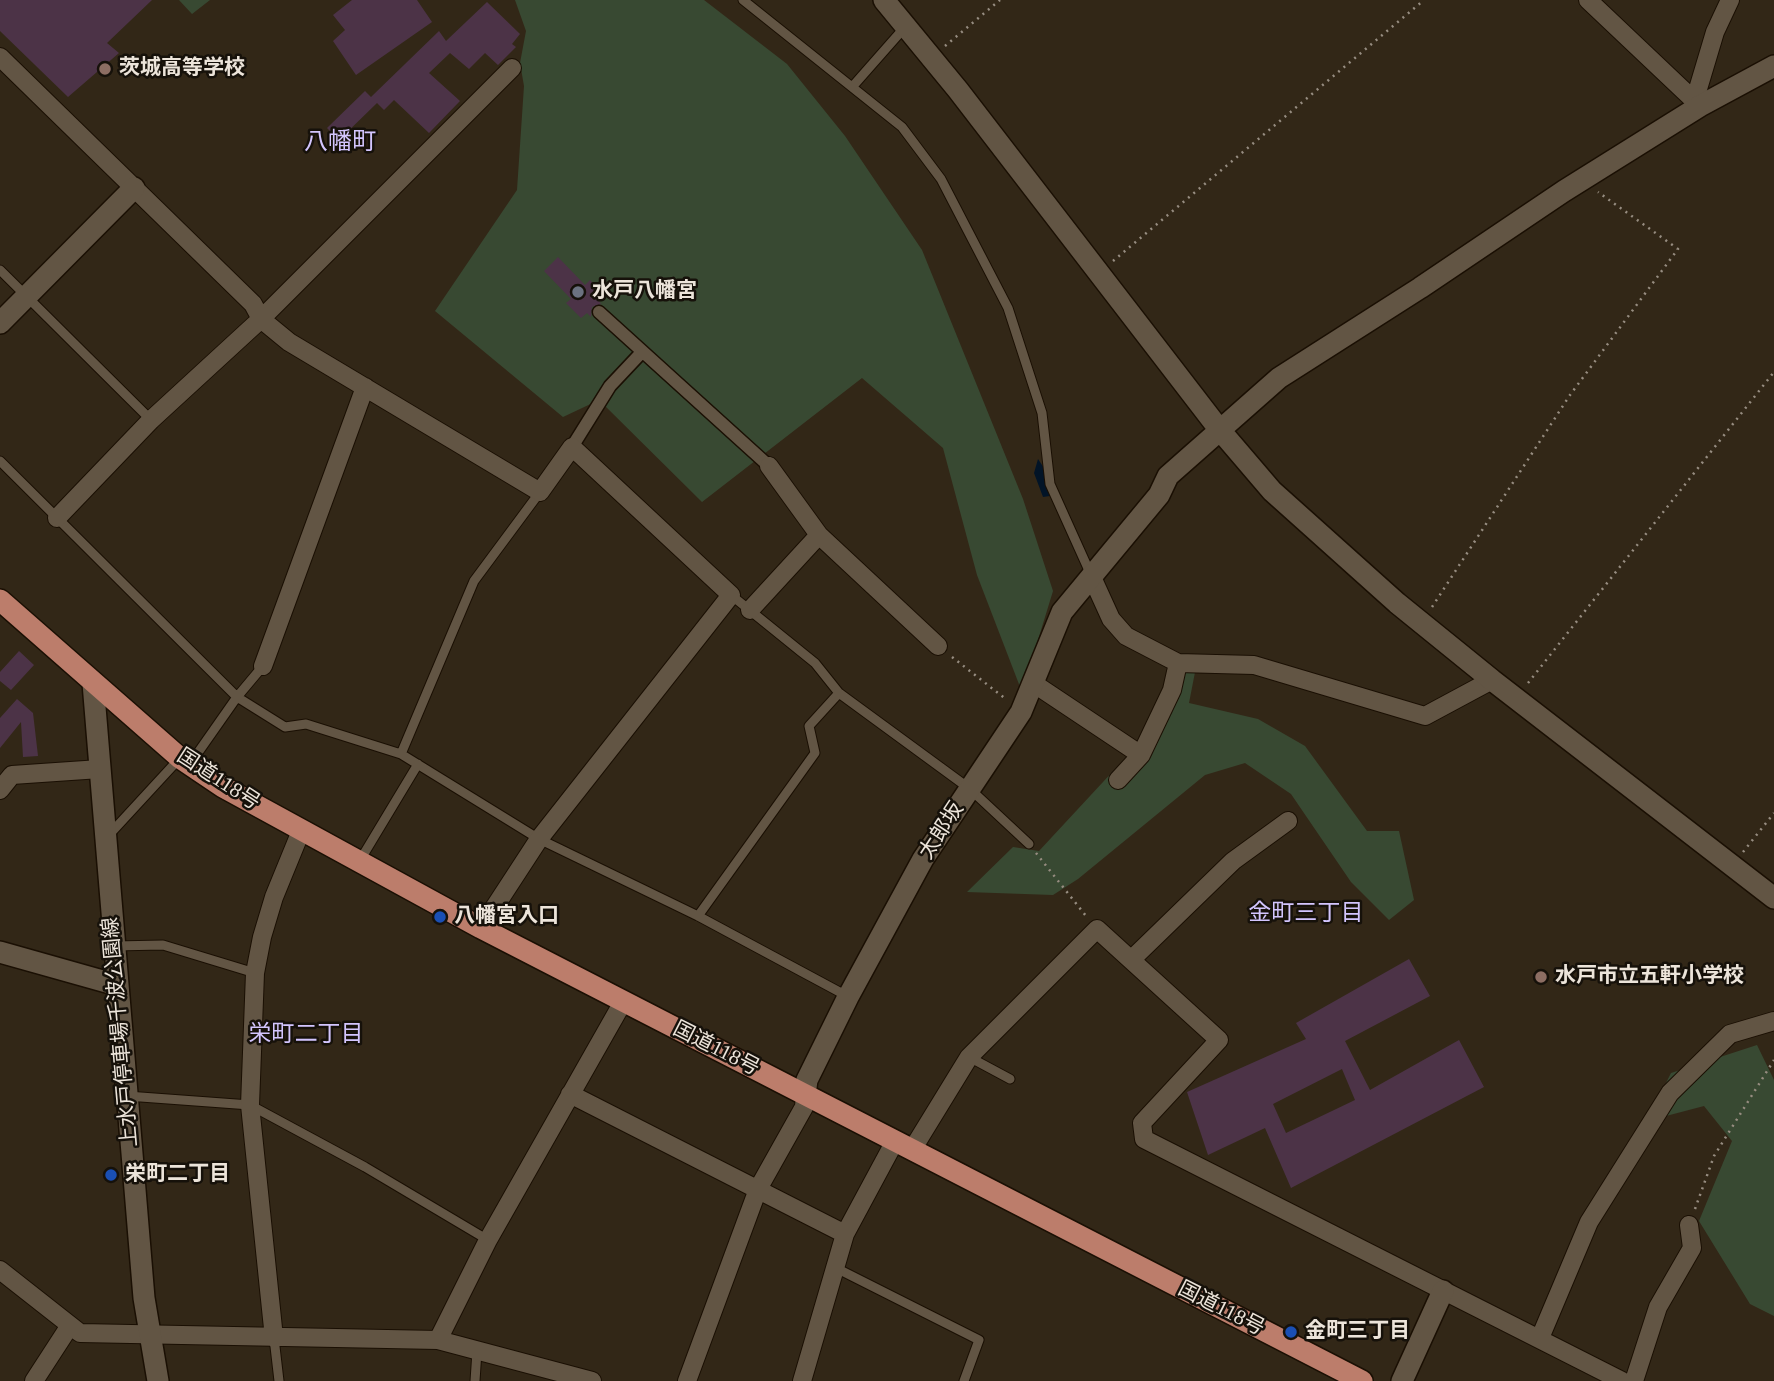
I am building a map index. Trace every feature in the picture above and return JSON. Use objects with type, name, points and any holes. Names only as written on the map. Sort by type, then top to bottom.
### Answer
[{"type":"highway","name":"国道118号","points":[[0,600],[185,761],[223,787],[481,928],[1362,1381]]},
{"type":"street","points":[[884,0],[932,57],[1219,429],[1272,491],[1492,680],[1774,898]]},
{"type":"street","points":[[1588,0],[1697,102],[1715,32],[1730,0]]},
{"type":"street","points":[[0,57],[253,304],[261,319],[289,342],[540,492],[610,386],[642,352]]},
{"type":"street","name":"太郎坂","points":[[805,1095],[807,1080],[848,997],[923,859],[1021,712],[1062,612],[1159,495],[1168,476],[1279,378],[1420,288],[1697,102],[1774,66]]},
{"type":"street","points":[[57,517],[151,420],[261,319],[512,68]]},
{"type":"street","points":[[0,323],[134,188]]},
{"type":"street","points":[[599,312],[769,466],[819,535],[938,646]]},
{"type":"street","points":[[263,666],[365,387]]},
{"type":"street","points":[[481,928],[539,839],[731,595],[572,447]]},
{"type":"street","points":[[750,610],[819,535]]},
{"type":"street","points":[[1091,575],[1111,619],[1126,636],[1178,663],[1254,665],[1424,716],[1492,680]]},
{"type":"street","points":[[1118,780],[1141,755],[1172,690],[1178,663]]},
{"type":"street","name":"上水戸停車場千波公園線","points":[[93,683],[125,1096],[148,1335],[158,1381]]},
{"type":"street","points":[[1033,683],[1141,755]]},
{"type":"street","points":[[0,790],[6,770],[100,769]]},
{"type":"street","points":[[1132,958],[1233,861],[1288,821]]},
{"type":"street","points":[[274,1338],[250,1105],[255,973],[274,897],[301,831]]},
{"type":"street","points":[[802,1381],[845,1234],[903,1146],[969,1057],[1097,929],[1132,958],[1219,1040],[1142,1123],[1144,1139],[1622,1381]]},
{"type":"street","points":[[0,952],[117,985]]},
{"type":"street","points":[[438,1340],[488,1240],[623,1002]]},
{"type":"street","points":[[1540,1338],[1589,1222],[1670,1093],[1730,1034],[1774,1021]]},
{"type":"street","points":[[570,1094],[845,1234]]},
{"type":"street","points":[[687,1381],[758,1189],[804,1107],[805,1095]]},
{"type":"street","points":[[1634,1381],[1658,1307],[1692,1248],[1689,1225]]},
{"type":"street","points":[[0,1270],[80,1333],[438,1340],[586,1380]]},
{"type":"street","points":[[1402,1381],[1443,1291]]},
{"type":"street","points":[[34,1381],[69,1327]]},
{"type":"lane","points":[[743,0],[902,127],[941,179],[1008,308],[1042,413],[1050,484],[1091,575]]},
{"type":"lane","points":[[853,86],[906,26]]},
{"type":"lane","points":[[0,270],[151,420]]},
{"type":"lane","points":[[0,461],[237,697],[285,727],[306,724],[401,754],[539,839],[698,916],[848,997]]},
{"type":"lane","points":[[401,754],[474,581],[540,492]]},
{"type":"lane","points":[[731,595],[815,663],[839,693],[970,789],[1029,844]]},
{"type":"lane","points":[[106,838],[185,761],[263,666]]},
{"type":"lane","points":[[698,916],[816,753],[809,726],[839,693]]},
{"type":"lane","points":[[359,862],[418,764]]},
{"type":"lane","points":[[113,946],[163,945],[255,973]]},
{"type":"lane","points":[[969,1057],[1010,1079]]},
{"type":"lane","points":[[125,1096],[250,1105],[365,1167],[488,1240]]},
{"type":"lane","points":[[834,1267],[979,1340],[964,1381]]},
{"type":"lane","points":[[274,1338],[279,1381]]},
{"type":"lane","points":[[475,1381],[477,1351]]},
{"type":"path","points":[[932,57],[1000,0]]},
{"type":"path","points":[[1098,274],[1424,0]]},
{"type":"path","points":[[1422,622],[1570,395],[1678,248],[1581,180]]},
{"type":"path","points":[[1517,697],[1774,372]]},
{"type":"path","points":[[938,646],[1021,712]]},
{"type":"path","points":[[1732,865],[1774,813]]},
{"type":"path","points":[[1029,844],[1097,929]]},
{"type":"path","points":[[1689,1225],[1714,1156],[1774,1059]]},
{"type":"green space","points":[[179,0],[210,0],[192,14]]},
{"type":"green space","points":[[515,0],[704,0],[787,64],[845,136],[922,250],[1023,499],[1053,591],[1022,692],[977,575],[943,448],[862,378],[702,502],[599,400],[563,417],[435,311],[517,190],[524,86],[520,63],[526,31]]},
{"type":"green space","points":[[1180,665],[1196,667],[1189,703],[1258,719],[1305,746],[1367,831],[1399,831],[1414,900],[1389,920],[1351,882],[1291,794],[1245,763],[1205,775],[1078,879],[1053,895],[967,892],[1013,847],[1039,851],[1167,713]]},
{"type":"green space","points":[[1757,1045],[1774,1080],[1774,1316],[1750,1304],[1699,1221],[1732,1141],[1704,1106],[1647,1121],[1671,1073]]},
{"type":"water","points":[[1038,459],[1044,468],[1050,496],[1043,497],[1034,473]]},
{"type":"building","points":[[0,0],[152,0],[107,43],[119,53],[68,97],[0,31]]},
{"type":"building","points":[[352,0],[417,0],[432,22],[356,75],[333,41],[345,30],[333,15]]},
{"type":"building","points":[[487,2],[520,34],[512,44],[516,47],[498,65],[485,53],[469,69],[450,53],[429,73],[460,101],[429,133],[394,100],[384,110],[377,103],[339,140],[327,128],[365,91],[371,97],[439,31],[446,41]]},
{"type":"building","points":[[558,257],[585,285],[590,280],[605,295],[599,301],[601,304],[592,307],[591,317],[587,313],[581,318],[566,303],[571,299],[544,271]]},
{"type":"building","points":[[19,651],[34,665],[11,690],[0,681],[0,672]]},
{"type":"building","points":[[17,699],[33,713],[38,756],[23,757],[21,722],[0,748],[0,718]]},
{"type":"building","points":[[1409,959],[1430,996],[1345,1041],[1370,1090],[1459,1040],[1484,1087],[1291,1188],[1265,1128],[1208,1155],[1187,1092],[1306,1039],[1296,1023]],"holes":[[[1342,1069],[1355,1100],[1286,1133],[1273,1104]]]},
{"type":"place","name":"茨城高等学校","points":[[105,69]]},
{"type":"place","name":"水戸八幡宮","points":[[578,292]]},
{"type":"place","name":"八幡宮入口","points":[[440,917]]},
{"type":"place","name":"水戸市立五軒小学校","points":[[1541,977]]},
{"type":"place","name":"栄町二丁目","points":[[111,1175]]},
{"type":"place","name":"金町三丁目","points":[[1291,1332]]},
{"type":"district","name":"八幡町","points":[[340,143]]},
{"type":"district","name":"金町三丁目","points":[[1306,914]]},
{"type":"district","name":"栄町二丁目","points":[[306,1035]]}]
